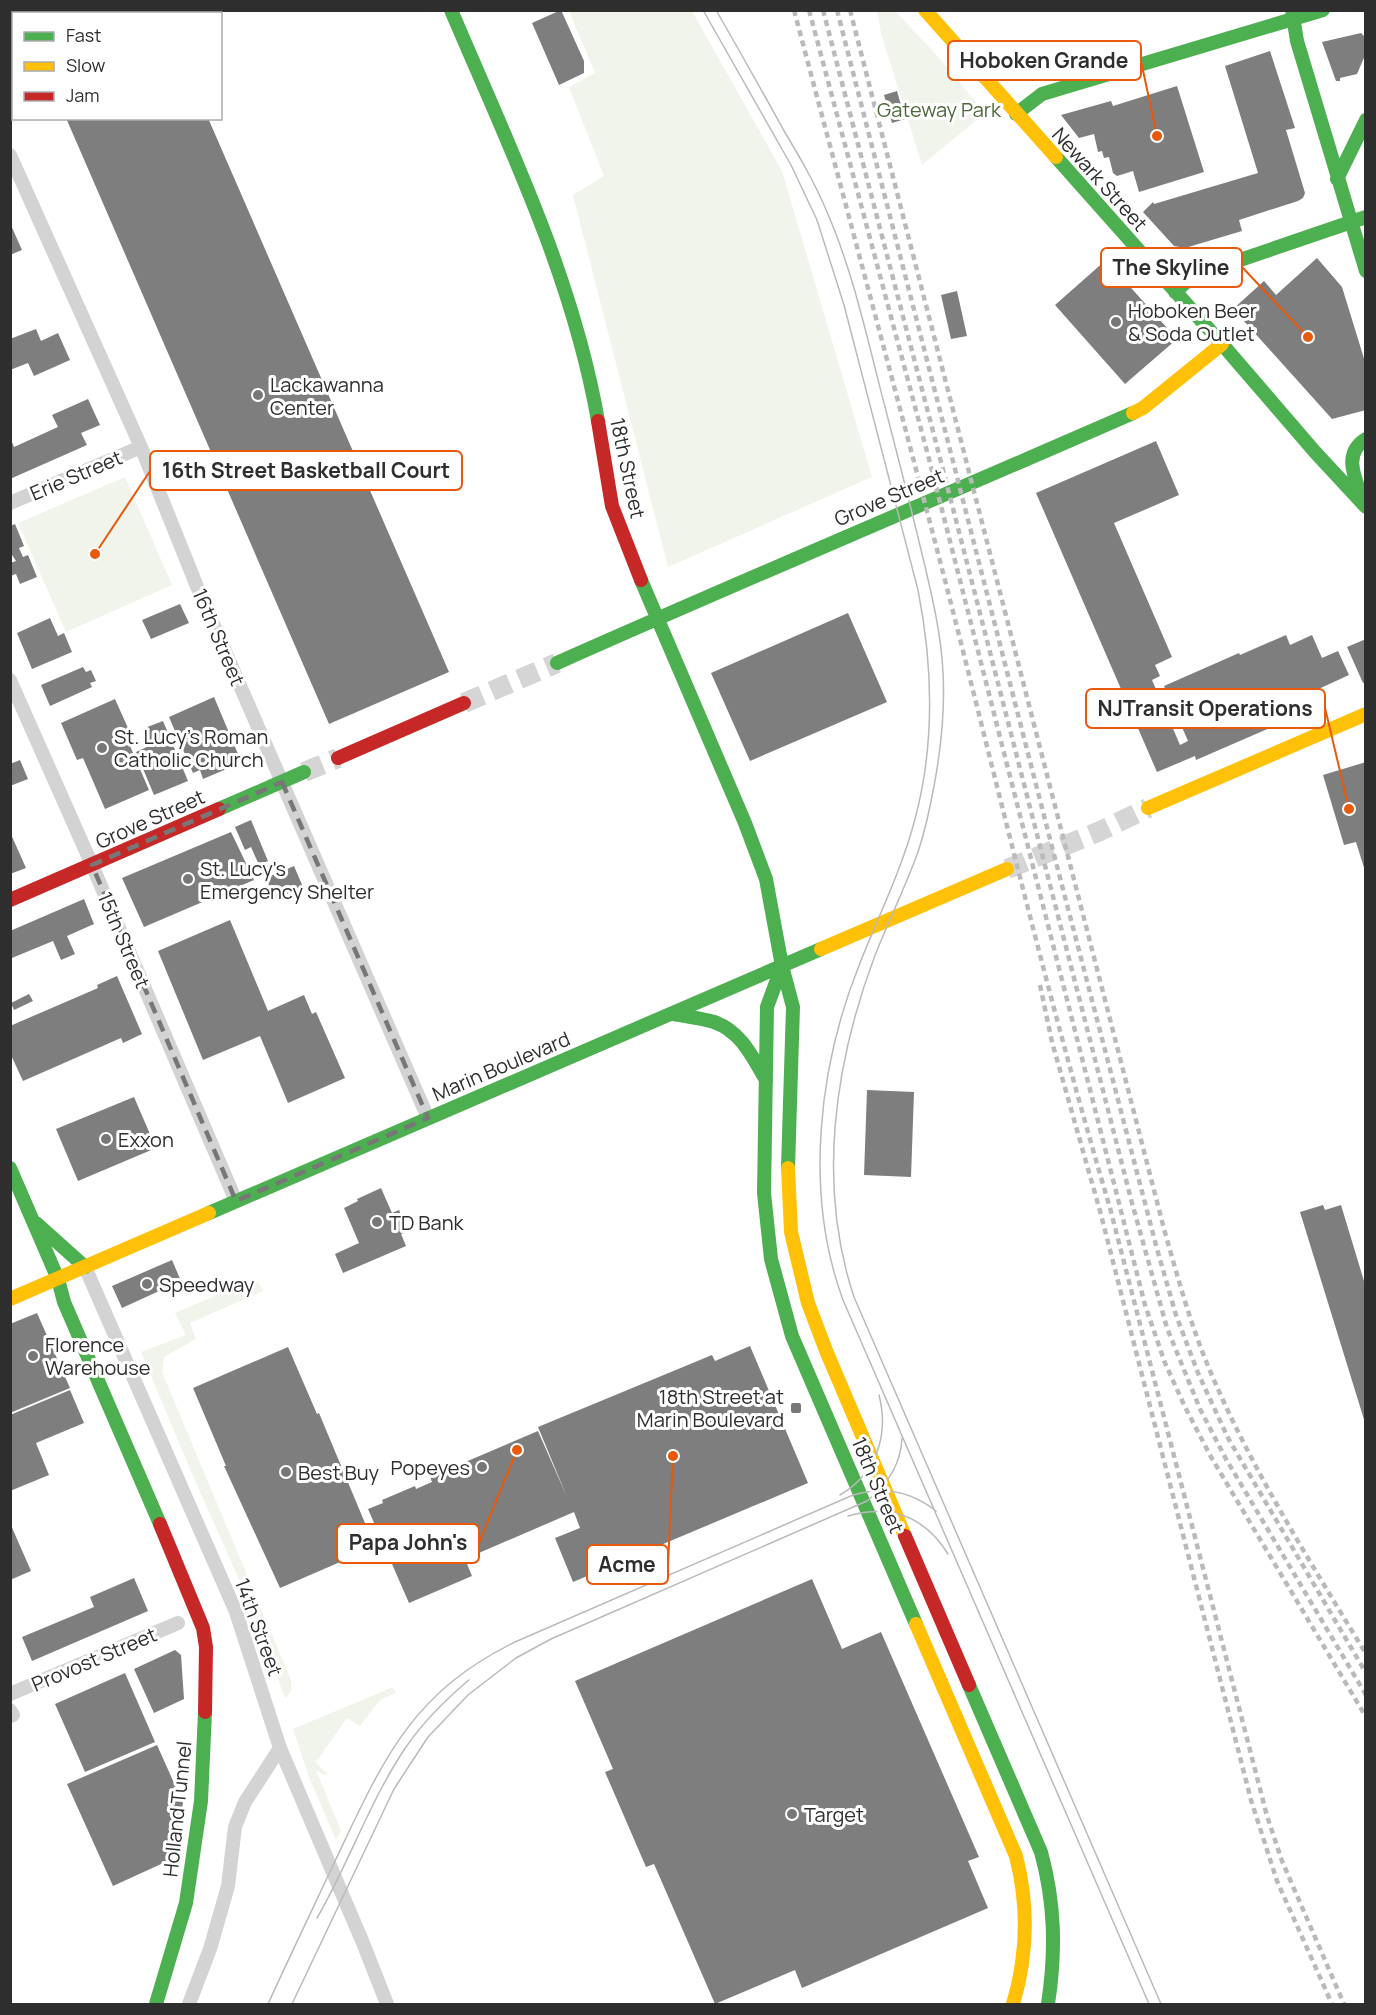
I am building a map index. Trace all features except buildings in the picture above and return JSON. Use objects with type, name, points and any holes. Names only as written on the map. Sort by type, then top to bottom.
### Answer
[{"type":"main road","name":"18th Street","points":[[451,10],[526,186],[568,296],[591,382],[612,506],[657,619],[760,861],[793,1007],[788,1187],[795,1255],[808,1303],[826,1353],[1041,1852],[1050,1884],[1055,1920],[1055,1953],[1048,2004]]},
{"type":"main road","name":"Newark Street","points":[[925,10],[1365,506]]},
{"type":"main road","points":[[1016,114],[1042,94],[1293,15],[1323,10]]},
{"type":"main road","points":[[1293,15],[1297,41],[1365,271]]},
{"type":"main road","points":[[1337,179],[1365,120]]},
{"type":"main road","points":[[1175,292],[1193,276],[1365,216]]},
{"type":"main road","name":"Grove Street","points":[[557,663],[766,570],[909,511],[1143,408],[1221,344]]},
{"type":"main road","points":[[1365,439],[1354,447],[1352,466],[1365,506]]},
{"type":"main road","points":[[338,758],[464,704]]},
{"type":"main road","points":[[1148,808],[1365,714]]},
{"type":"main road","name":"Grove Street","points":[[10,900],[304,772]]},
{"type":"main road","name":"Marin Boulevard","points":[[10,1299],[1007,869]]},
{"type":"main road","name":"18th Street","points":[[782,966],[767,1007],[763,1148],[765,1216],[771,1259],[780,1297],[796,1344],[1010,1840],[1020,1872],[1026,1905],[1026,1943],[1021,1979],[1013,2004]]},
{"type":"main road","points":[[673,1014],[718,1023],[726,1028],[745,1046],[766,1080]]},
{"type":"main road","points":[[10,1168],[58,1279]]},
{"type":"main road","points":[[33,1220],[85,1267]]},
{"type":"main road","name":"Holland Tunnel","points":[[58,1279],[64,1302],[199,1615],[206,1647],[204,1757],[199,1820],[186,1903],[156,2004]]},
{"type":"main road","points":[[898,1580],[920,1569]]},
{"type":"street","name":"16th Street","points":[[10,155],[141,447],[198,589],[428,1118]]},
{"type":"street","name":"Erie Street","points":[[10,503],[141,447]]},
{"type":"street","name":"15th Street","points":[[10,681],[236,1201]]},
{"type":"street","name":"14th Street","points":[[85,1267],[236,1612],[280,1748],[387,2004]]},
{"type":"street","name":"Provost Street","points":[[10,1694],[178,1623]]},
{"type":"street","points":[[189,2004],[210,1949],[225,1895],[230,1870],[232,1839],[239,1815],[280,1748]]},
{"type":"highlighted area","points":[[282,782],[428,1118],[236,1201],[92,865]]},
{"type":"green space","points":[[569,11],[692,11],[782,171],[872,477],[668,567],[573,195],[604,176],[569,87],[595,73]]},
{"type":"green space","name":"Gateway Park","points":[[877,11],[895,11],[934,52],[985,113],[922,165],[881,33]]},
{"type":"green space","points":[[125,477],[172,585],[66,632],[18,523]]},
{"type":"green space","points":[[256,1278],[263,1291],[190,1323],[196,1339],[164,1357],[162,1372],[291,1680],[291,1690],[285,1698],[253,1611],[141,1352],[186,1335],[175,1313]]},
{"type":"green space","points":[[393,1687],[396,1693],[380,1700],[360,1726],[347,1718],[316,1762],[327,1774],[324,1775],[316,1770],[341,1831],[336,1840],[309,1777],[293,1729]]},
{"type":"tunnel","points":[[464,703],[557,663]]},
{"type":"tunnel","points":[[304,772],[338,758]]},
{"type":"tunnel","points":[[1007,869],[1098,832],[1148,808]]},
{"type":"tram line","points":[[703,10],[791,165],[817,220],[844,305],[918,590],[927,647],[929,734],[915,819],[904,856],[846,1003],[834,1045],[826,1087],[821,1131],[820,1174],[823,1217],[831,1259],[843,1300],[1149,2004]]},
{"type":"tram line","points":[[716,10],[812,180],[837,236],[853,284],[918,539],[936,615],[942,657],[942,729],[927,819],[908,879],[874,958],[860,999],[840,1083],[835,1126],[834,1169],[836,1212],[843,1255],[854,1297],[1161,2004]]},
{"type":"tram line","points":[[840,1495],[863,1476],[877,1452],[882,1424],[879,1395]]},
{"type":"tram line","points":[[292,2004],[394,1789],[428,1737],[468,1695],[516,1658],[551,1639],[867,1501],[892,1473],[899,1457],[902,1438]]},
{"type":"tram line","points":[[268,2004],[353,1823],[386,1760],[404,1732],[425,1707],[479,1662],[515,1642],[853,1495],[875,1491],[896,1492],[917,1499],[936,1511]]},
{"type":"tram line","points":[[848,1516],[879,1512],[906,1517],[929,1531],[948,1554]]},
{"type":"tram line","points":[[317,1918],[393,1767],[420,1728],[469,1680]]},
{"type":"railway","points":[[794,10],[947,588],[1046,976],[1110,1208],[1267,1816],[1282,1861],[1344,2004]]},
{"type":"railway","points":[[809,10],[929,459],[1145,1305],[1165,1363],[1211,1457],[1366,1717]]},
{"type":"railway","points":[[823,10],[1132,1203],[1167,1328],[1200,1409],[1226,1459],[1366,1695]]},
{"type":"railway","points":[[837,10],[1059,874],[1176,1315],[1198,1373],[1228,1438],[1366,1673]]},
{"type":"railway","points":[[850,10],[1164,1229],[1185,1302],[1211,1373],[1245,1446],[1284,1517],[1366,1654]]},
{"type":"railway","points":[[1040,985],[1052,1042],[1100,1211],[1251,1800],[1277,1881],[1332,2004]]},
{"type":"traffic: fast","points":[[451,10],[516,161],[556,263],[587,367],[598,421]]},
{"type":"traffic: fast","points":[[1292,10],[1297,41],[1366,271]]},
{"type":"traffic: fast","points":[[1016,114],[1042,94],[1323,10]]},
{"type":"traffic: fast","points":[[1337,179],[1366,120]]},
{"type":"traffic: fast","points":[[1056,157],[1366,507]]},
{"type":"traffic: fast","points":[[1175,292],[1193,276],[1366,217]]},
{"type":"traffic: fast","points":[[557,663],[1133,413]]},
{"type":"traffic: fast","points":[[1363,500],[1354,475],[1352,459],[1354,452],[1366,439]]},
{"type":"traffic: fast","points":[[641,580],[745,823],[766,879],[782,966],[793,1007],[788,1168]]},
{"type":"traffic: fast","points":[[219,809],[304,772]]},
{"type":"traffic: fast","points":[[209,1213],[821,949]]},
{"type":"traffic: fast","points":[[782,966],[767,1007],[764,1193],[771,1259],[792,1336],[916,1624]]},
{"type":"traffic: fast","points":[[673,1014],[714,1022],[732,1032],[751,1054],[766,1080]]},
{"type":"traffic: fast","points":[[10,1168],[58,1279],[64,1302],[160,1524]]},
{"type":"traffic: fast","points":[[36,1223],[85,1267]]},
{"type":"traffic: fast","points":[[969,1685],[1041,1852],[1046,1871],[1053,1927],[1048,2004]]},
{"type":"traffic: fast","points":[[156,2004],[186,1903],[201,1801],[205,1712]]},
{"type":"traffic: slow","points":[[212,12],[215,10]]},
{"type":"traffic: slow","points":[[925,10],[1056,157]]},
{"type":"traffic: slow","points":[[1133,413],[1143,408],[1222,344]]},
{"type":"traffic: slow","points":[[1148,808],[1366,714]]},
{"type":"traffic: slow","points":[[821,949],[1007,869]]},
{"type":"traffic: slow","points":[[788,1168],[791,1232],[808,1303],[905,1536]]},
{"type":"traffic: slow","points":[[10,1299],[209,1213]]},
{"type":"traffic: slow","points":[[916,1624],[1016,1856],[1023,1894],[1025,1930],[1022,1967],[1013,2004]]},
{"type":"traffic: jam","points":[[598,421],[612,506],[641,580]]},
{"type":"traffic: jam","points":[[338,758],[464,703]]},
{"type":"traffic: jam","points":[[10,900],[219,809]]},
{"type":"traffic: jam","points":[[160,1524],[203,1628],[206,1647],[205,1712]]},
{"type":"traffic: jam","points":[[905,1536],[969,1685]]},
{"type":"place","name":"Hoboken Grande","points":[[1157,136]]},
{"type":"place","name":"Hoboken Beer & Soda Outlet","points":[[1116,322]]},
{"type":"place","name":"The Skyline","points":[[1308,337]]},
{"type":"place","name":"Lackawanna Center","points":[[258,395]]},
{"type":"place","name":"16th Street Basketball Court","points":[[95,554]]},
{"type":"place","name":"St. Lucy's Roman Catholic Church","points":[[102,748]]},
{"type":"place","name":"NJTransit Operations","points":[[1349,809]]},
{"type":"place","name":"St. Lucy's Emergency Shelter","points":[[188,879]]},
{"type":"place","name":"Exxon","points":[[106,1139]]},
{"type":"place","name":"TD Bank","points":[[377,1222]]},
{"type":"place","name":"Speedway","points":[[147,1284]]},
{"type":"place","name":"Florence Warehouse","points":[[33,1356]]},
{"type":"place","name":"18th Street at Marin Boulevard","points":[[796,1408]]},
{"type":"place","name":"Papa John's","points":[[517,1450]]},
{"type":"place","name":"Acme","points":[[673,1456]]},
{"type":"place","name":"Popeyes","points":[[482,1467]]},
{"type":"place","name":"Best Buy","points":[[286,1472]]},
{"type":"place","name":"Target","points":[[792,1814]]}]
